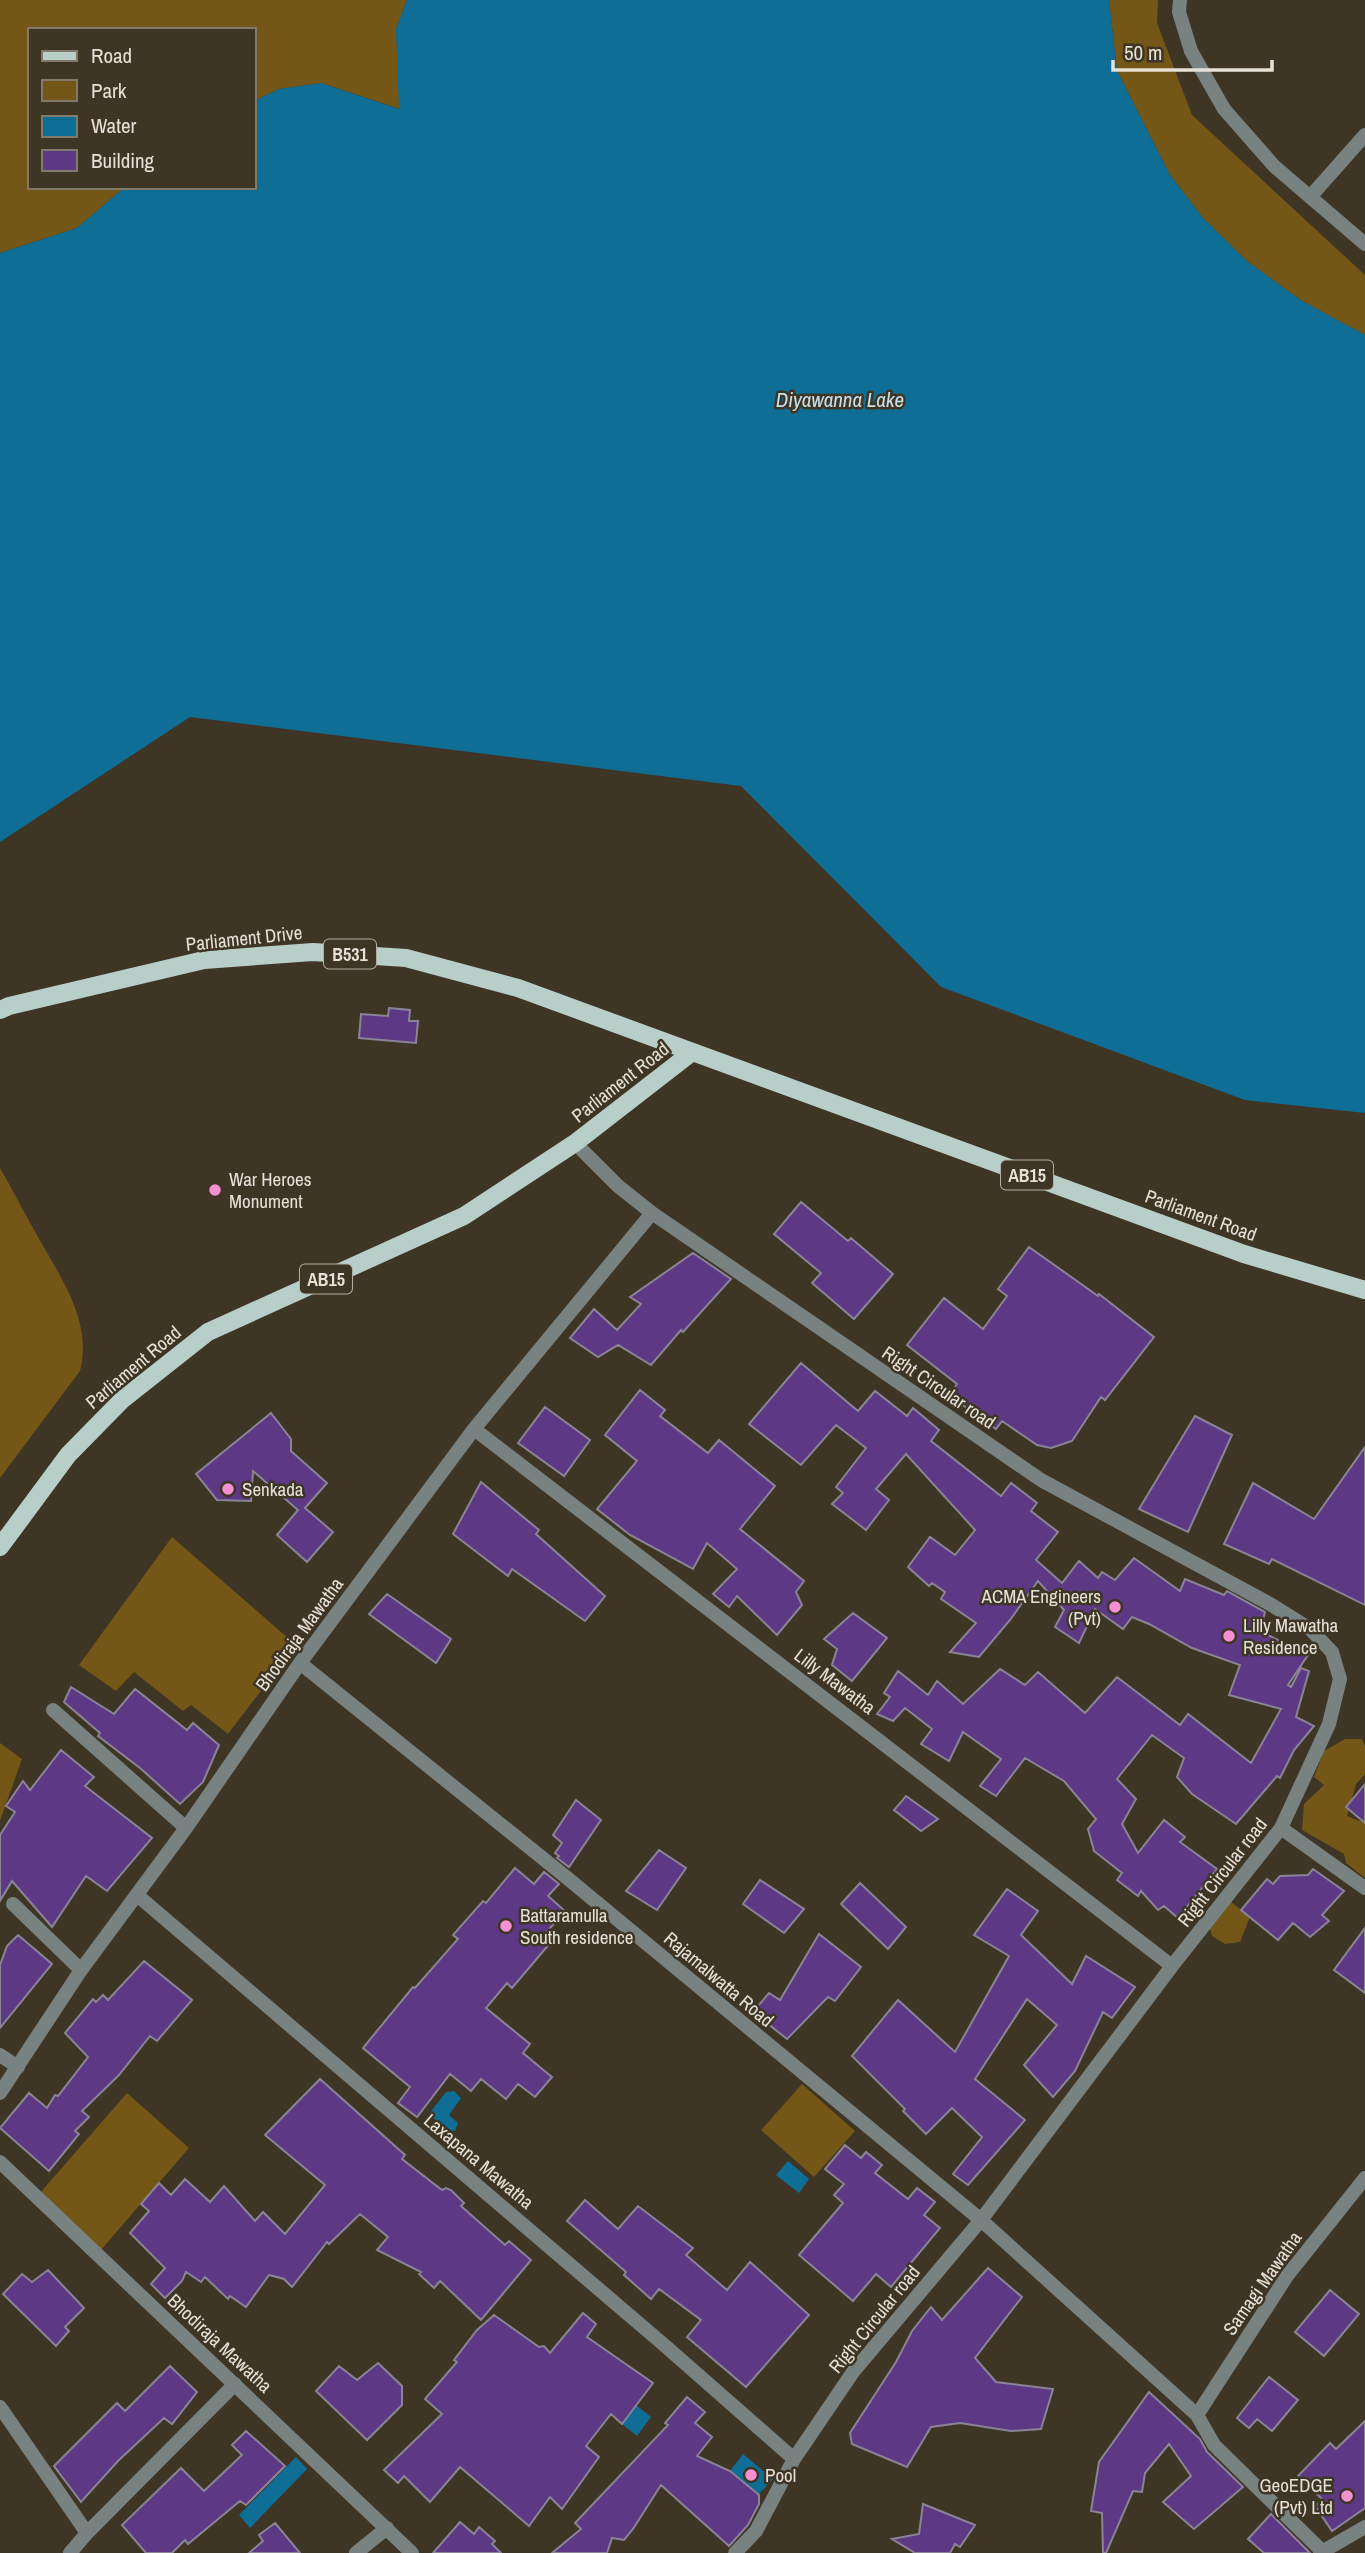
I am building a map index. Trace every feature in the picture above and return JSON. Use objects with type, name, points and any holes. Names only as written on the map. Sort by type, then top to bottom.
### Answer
[{"type":"main road","name":"Parliament Drive","points":[[0,1010],[204,960],[326,953],[406,958],[506,984],[691,1053]]},
{"type":"main road","name":"Parliament Road","points":[[0,1547],[68,1455],[122,1400],[208,1332],[464,1216],[575,1143],[691,1053],[1244,1254],[1365,1290]]},
{"type":"street","points":[[1180,0],[1179,12],[1191,51],[1224,108],[1274,166],[1365,244]]},
{"type":"street","points":[[1310,197],[1365,135]]},
{"type":"street","name":"Right Circular road","points":[[575,1143],[618,1186],[652,1213],[1041,1480],[1270,1604],[1310,1629],[1332,1651],[1340,1679],[1329,1724],[1281,1828],[1172,1966],[981,2220],[853,2372],[794,2459],[756,2530],[735,2553]]},
{"type":"street","name":"Bhodiraja Mawatha","points":[[0,2093],[81,1970],[186,1828],[300,1663],[474,1429],[652,1213]]},
{"type":"street","name":"Lilly Mawatha","points":[[474,1429],[1172,1966]]},
{"type":"street","name":"Rajamalwatta Road","points":[[300,1663],[566,1877],[981,2220],[1197,2415],[1214,2445],[1321,2552]]},
{"type":"street","points":[[53,1710],[186,1828]]},
{"type":"street","points":[[1281,1828],[1365,1888]]},
{"type":"street","name":"Laxapana Mawatha","points":[[137,1895],[794,2459]]},
{"type":"street","points":[[13,1904],[81,1970]]},
{"type":"street","points":[[0,2055],[18,2067]]},
{"type":"street","name":"Bhodiraja Mawatha","points":[[0,2162],[412,2553]]},
{"type":"street","name":"Samagi Mawatha","points":[[1197,2415],[1287,2276],[1365,2178]]},
{"type":"street","points":[[70,2553],[235,2384]]},
{"type":"street","points":[[0,2407],[87,2533]]},
{"type":"street","points":[[1321,2552],[1365,2527]]},
{"type":"street","points":[[356,2553],[387,2528]]},
{"type":"green space","points":[[0,0],[407,0],[396,29],[400,109],[321,83],[279,89],[256,100],[256,28],[28,28],[28,189],[123,189],[77,228],[0,253]]},
{"type":"green space","points":[[1109,0],[1158,0],[1157,23],[1192,115],[1365,275],[1365,335],[1302,301],[1248,262],[1203,218],[1170,175],[1117,71]]},
{"type":"green space","points":[[0,1168],[72,1300],[82,1335],[83,1353],[80,1371],[0,1478]]},
{"type":"green space","points":[[172,1537],[296,1645],[228,1734],[191,1705],[183,1711],[134,1672],[116,1691],[79,1665]]},
{"type":"green space","points":[[1345,1739],[1362,1739],[1365,1746],[1365,1774],[1356,1784],[1347,1816],[1365,1823],[1365,1878],[1346,1863],[1344,1854],[1302,1830],[1304,1804],[1324,1785],[1314,1777],[1324,1751]]},
{"type":"green space","points":[[0,1743],[22,1759],[0,1821]]},
{"type":"green space","points":[[1230,1901],[1250,1917],[1240,1942],[1225,1944],[1212,1936],[1208,1923]]},
{"type":"green space","points":[[802,2084],[855,2131],[814,2177],[761,2130]]},
{"type":"green space","points":[[127,2093],[189,2148],[100,2251],[40,2193]]},
{"type":"water","name":"Diyawanna Lake","points":[[407,0],[1109,0],[1117,71],[1170,175],[1203,218],[1248,262],[1302,301],[1365,335],[1365,1113],[1245,1100],[941,987],[741,786],[190,717],[0,842],[0,253],[77,228],[123,189],[256,189],[256,100],[279,89],[321,83],[399,109],[396,29]]},
{"type":"water","points":[[454,2091],[461,2098],[449,2115],[458,2123],[455,2131],[447,2130],[429,2114],[446,2092]]},
{"type":"water","points":[[788,2161],[809,2179],[799,2193],[776,2175]]},
{"type":"water","points":[[636,2405],[651,2417],[637,2436],[622,2424]]},
{"type":"water","name":"Pool","points":[[743,2454],[773,2479],[758,2495],[730,2471]]},
{"type":"water","points":[[296,2457],[307,2469],[250,2528],[239,2515]]},
{"type":"building","points":[[389,1008],[410,1010],[409,1021],[418,1021],[416,1043],[359,1038],[361,1014],[388,1016]]},
{"type":"building","points":[[801,1202],[848,1241],[851,1238],[893,1274],[854,1319],[812,1283],[821,1273],[774,1234]]},
{"type":"building","points":[[1029,1247],[1098,1296],[1099,1294],[1154,1337],[1105,1400],[1101,1397],[1072,1441],[1051,1448],[1037,1445],[1002,1421],[996,1429],[949,1395],[957,1384],[907,1345],[944,1298],[983,1329],[1007,1296],[998,1289]]},
{"type":"building","points":[[693,1253],[731,1279],[651,1365],[618,1345],[598,1357],[570,1338],[594,1309],[617,1330],[641,1304],[630,1297]]},
{"type":"building","points":[[801,1363],[858,1411],[875,1391],[907,1416],[913,1408],[939,1430],[931,1441],[1001,1496],[1011,1483],[1037,1503],[1031,1511],[1058,1532],[1036,1560],[1062,1583],[1079,1561],[1098,1578],[1102,1572],[1115,1580],[1134,1558],[1180,1591],[1185,1579],[1224,1595],[1227,1591],[1265,1612],[1260,1631],[1308,1655],[1288,1685],[1291,1687],[1301,1668],[1309,1671],[1296,1717],[1314,1726],[1294,1750],[1280,1778],[1277,1776],[1236,1824],[1192,1794],[1177,1777],[1184,1758],[1152,1735],[1117,1779],[1136,1799],[1122,1824],[1138,1853],[1164,1820],[1185,1837],[1180,1842],[1217,1869],[1178,1918],[1164,1906],[1158,1910],[1141,1891],[1138,1896],[1117,1880],[1122,1873],[1094,1851],[1088,1829],[1096,1819],[1064,1781],[1025,1758],[996,1796],[980,1786],[1001,1759],[963,1732],[949,1761],[921,1744],[932,1729],[905,1708],[893,1721],[877,1714],[890,1697],[884,1693],[898,1671],[928,1695],[937,1681],[963,1704],[1000,1669],[1025,1685],[1038,1672],[1085,1713],[1117,1677],[1180,1725],[1188,1714],[1251,1763],[1281,1709],[1229,1695],[1240,1665],[1192,1648],[1132,1617],[1123,1629],[1095,1609],[1079,1643],[1055,1627],[1064,1610],[1038,1581],[979,1657],[950,1652],[976,1623],[941,1599],[945,1592],[932,1583],[929,1586],[908,1567],[930,1537],[955,1555],[975,1530],[906,1454],[876,1489],[889,1500],[866,1530],[832,1504],[843,1493],[836,1487],[866,1448],[836,1425],[801,1465],[749,1424]]},
{"type":"building","points":[[640,1390],[665,1410],[660,1416],[708,1453],[719,1440],[775,1486],[740,1529],[804,1581],[796,1592],[802,1605],[777,1635],[737,1596],[729,1607],[713,1594],[737,1569],[707,1543],[693,1569],[630,1535],[597,1509],[637,1461],[605,1435]]},
{"type":"building","points":[[545,1407],[590,1440],[564,1476],[518,1443]]},
{"type":"building","points":[[271,1413],[291,1439],[291,1451],[327,1483],[305,1508],[333,1532],[307,1562],[277,1535],[298,1510],[253,1471],[251,1501],[217,1500],[196,1474]]},
{"type":"building","points":[[1195,1416],[1232,1435],[1188,1532],[1139,1509]]},
{"type":"building","points":[[1365,1447],[1365,1605],[1272,1559],[1269,1564],[1224,1544],[1253,1483],[1314,1519]]},
{"type":"building","points":[[481,1482],[539,1530],[536,1534],[605,1596],[585,1621],[512,1569],[508,1576],[453,1534]]},
{"type":"building","points":[[387,1594],[451,1639],[436,1663],[369,1614]]},
{"type":"building","points":[[853,1613],[887,1638],[852,1681],[832,1665],[837,1649],[824,1639]]},
{"type":"building","points":[[71,1687],[114,1714],[135,1689],[187,1730],[193,1723],[219,1745],[203,1782],[180,1804],[140,1768],[98,1736],[100,1733],[64,1702]]},
{"type":"building","points":[[61,1750],[94,1777],[85,1786],[152,1838],[107,1891],[86,1876],[52,1927],[12,1881],[0,1901],[0,1835],[15,1812],[6,1806],[23,1781],[30,1790]]},
{"type":"building","points":[[1365,1784],[1365,1823],[1346,1807]]},
{"type":"building","points":[[906,1796],[938,1819],[921,1831],[894,1810]]},
{"type":"building","points":[[576,1800],[601,1820],[569,1867],[557,1858],[559,1856],[555,1853],[562,1843],[553,1835]]},
{"type":"building","points":[[659,1850],[686,1868],[657,1910],[626,1891]]},
{"type":"building","points":[[515,1868],[534,1884],[544,1872],[559,1884],[548,1896],[565,1911],[544,1935],[551,1942],[512,1988],[507,1983],[486,2008],[530,2044],[523,2053],[552,2077],[535,2097],[518,2084],[506,2099],[481,2079],[471,2091],[450,2074],[417,2117],[398,2103],[410,2087],[363,2048],[413,1987],[415,1988],[458,1939],[453,1935],[483,1901],[486,1903]]},
{"type":"building","points":[[1313,1869],[1344,1891],[1322,1915],[1329,1921],[1310,1937],[1293,1923],[1278,1940],[1241,1910],[1267,1879],[1273,1884],[1280,1876],[1308,1875]]},
{"type":"building","points":[[760,1880],[804,1909],[784,1933],[743,1904]]},
{"type":"building","points":[[860,1883],[906,1927],[888,1949],[841,1904]]},
{"type":"building","points":[[1007,1889],[1038,1911],[1021,1935],[1072,1984],[1086,1956],[1135,1987],[1112,2018],[1103,2012],[1075,2071],[1053,2097],[1024,2065],[1057,2025],[1027,1999],[975,2079],[1025,2120],[968,2185],[953,2174],[982,2137],[952,2108],[926,2134],[852,2056],[898,2000],[955,2052],[1009,1956],[974,1935]]},
{"type":"building","points":[[1365,1928],[1365,1993],[1334,1970]]},
{"type":"building","points":[[819,1934],[861,1967],[835,2001],[828,1997],[787,2039],[753,2012],[769,1993],[780,2000]]},
{"type":"building","points":[[18,1935],[52,1964],[0,2028],[0,1965],[7,1946]]},
{"type":"building","points":[[144,1961],[192,2000],[157,2041],[150,2036],[119,2075],[82,2111],[89,2117],[75,2131],[79,2134],[49,2171],[0,2128],[29,2093],[47,2108],[55,2095],[58,2096],[88,2057],[65,2033],[93,1999],[96,2002],[103,1995],[108,2000]]},
{"type":"building","points":[[320,2079],[405,2155],[402,2159],[442,2190],[451,2190],[464,2203],[461,2206],[505,2245],[509,2241],[531,2260],[481,2320],[440,2281],[434,2288],[419,2274],[421,2272],[377,2250],[388,2237],[360,2214],[329,2244],[327,2242],[292,2287],[284,2279],[269,2275],[246,2307],[230,2296],[228,2299],[205,2277],[201,2282],[186,2272],[182,2281],[165,2298],[151,2284],[165,2268],[130,2233],[149,2211],[141,2204],[159,2183],[171,2195],[185,2179],[210,2202],[224,2186],[255,2221],[263,2212],[285,2234],[325,2185],[265,2135]]},
{"type":"building","points":[[845,2145],[861,2158],[866,2152],[882,2165],[875,2173],[908,2199],[917,2188],[935,2202],[924,2215],[940,2228],[891,2287],[876,2274],[853,2301],[799,2255],[843,2203],[834,2195],[844,2184],[825,2169]]},
{"type":"building","points":[[585,2200],[618,2229],[638,2206],[693,2248],[686,2255],[727,2290],[750,2262],[809,2315],[746,2387],[687,2337],[701,2320],[659,2289],[651,2299],[624,2275],[626,2272],[567,2221]]},
{"type":"building","points":[[988,2268],[1022,2297],[975,2358],[996,2382],[1053,2389],[1041,2429],[1011,2431],[960,2423],[931,2427],[907,2467],[852,2444],[850,2433],[896,2362],[912,2331],[931,2307],[942,2320]]},
{"type":"building","points":[[48,2270],[84,2308],[65,2327],[69,2331],[56,2346],[3,2294],[22,2274],[32,2282]]},
{"type":"building","points":[[1330,2290],[1359,2314],[1324,2356],[1295,2332]]},
{"type":"building","points":[[583,2313],[596,2324],[587,2337],[653,2383],[622,2424],[611,2414],[586,2446],[599,2457],[562,2509],[550,2497],[529,2526],[460,2467],[430,2502],[404,2476],[398,2483],[384,2470],[442,2414],[425,2399],[457,2362],[454,2360],[477,2330],[494,2315],[539,2347],[544,2346],[550,2353]]},
{"type":"building","points":[[378,2363],[402,2386],[402,2405],[367,2440],[316,2391],[339,2366],[357,2380]]},
{"type":"building","points":[[170,2366],[197,2392],[172,2424],[164,2418],[118,2461],[81,2502],[54,2466],[117,2403],[125,2411]]},
{"type":"building","points":[[1269,2377],[1298,2400],[1272,2431],[1257,2419],[1249,2428],[1237,2418]]},
{"type":"building","points":[[1149,2392],[1200,2439],[1207,2452],[1243,2487],[1194,2529],[1163,2502],[1191,2476],[1169,2444],[1145,2473],[1142,2492],[1133,2491],[1106,2553],[1103,2553],[1102,2513],[1091,2511],[1099,2462]]},
{"type":"building","points":[[687,2397],[705,2412],[695,2423],[712,2437],[697,2456],[730,2471],[759,2495],[759,2504],[748,2525],[729,2546],[661,2485],[633,2529],[624,2540],[612,2538],[607,2553],[552,2553],[581,2529],[575,2523],[668,2425],[665,2423]]},
{"type":"building","points":[[1365,2421],[1365,2508],[1332,2531],[1315,2506],[1323,2500],[1298,2476],[1330,2443],[1336,2449]]},
{"type":"building","points":[[246,2431],[285,2466],[246,2505],[240,2501],[188,2544],[185,2540],[172,2553],[146,2553],[122,2525],[181,2468],[204,2491],[242,2455],[232,2445]]},
{"type":"building","points":[[923,2504],[975,2525],[960,2547],[955,2544],[950,2553],[915,2553],[892,2539],[919,2534]]},
{"type":"building","points":[[1271,2514],[1310,2553],[1264,2553],[1248,2539]]},
{"type":"building","points":[[460,2522],[474,2534],[479,2527],[495,2541],[492,2544],[501,2553],[433,2553]]},
{"type":"building","points":[[275,2523],[300,2553],[249,2553],[263,2541],[259,2535]]},
{"type":"place","name":"War Heroes Monument","points":[[215,1190]]},
{"type":"place","name":"Senkada","points":[[228,1489]]},
{"type":"place","name":"ACMA Engineers (Pvt)","points":[[1115,1607]]},
{"type":"place","name":"Lilly Mawatha Residence","points":[[1229,1636]]},
{"type":"place","name":"Battaramulla South residence","points":[[506,1926]]},
{"type":"place","name":"Pool","points":[[751,2475]]},
{"type":"place","name":"GeoEDGE (Pvt) Ltd","points":[[1347,2496]]}]
